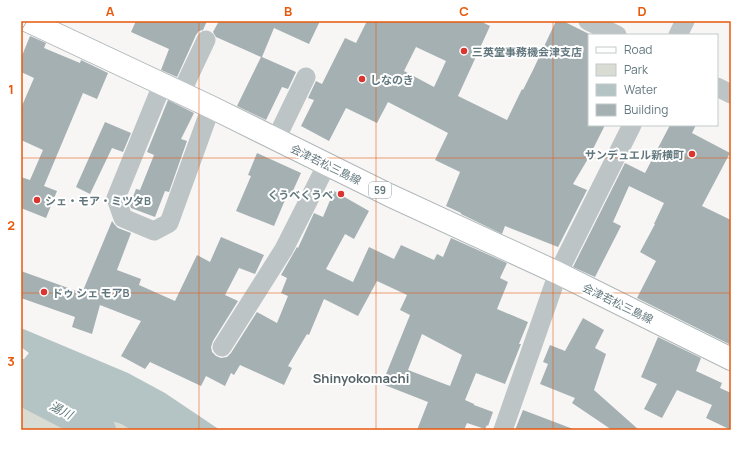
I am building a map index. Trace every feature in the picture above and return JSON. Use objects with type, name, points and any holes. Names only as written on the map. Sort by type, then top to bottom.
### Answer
[{"type":"main road","name":"会津若松三島線","points":[[28,21],[396,198],[558,273],[731,359]]},
{"type":"street","points":[[588,21],[617,30]]},
{"type":"street","points":[[678,34],[685,21]]},
{"type":"street","points":[[206,40],[172,89],[116,198],[123,218],[154,231],[168,223],[211,108]]},
{"type":"street","points":[[276,139],[306,77]]},
{"type":"street","points":[[718,88],[731,94]]},
{"type":"street","points":[[503,430],[558,273],[632,126]]},
{"type":"street","points":[[222,347],[284,249],[327,164]]},
{"type":"green space","points":[[21,394],[121,424],[131,430],[21,430]]},
{"type":"water","points":[[21,328],[128,373],[165,393],[220,430],[131,430],[121,424],[21,394],[21,359],[24,359],[29,353],[21,347]]},
{"type":"building","points":[[136,21],[207,21],[203,30],[199,31],[196,35],[177,77],[161,70],[169,49],[131,32]]},
{"type":"building","points":[[219,21],[320,21],[309,44],[274,28],[262,57],[296,72],[288,89],[282,87],[266,120],[237,106],[261,57],[216,37],[213,32]]},
{"type":"building","points":[[367,21],[480,21],[490,26],[458,96],[507,120],[556,21],[563,21],[589,34],[588,126],[604,126],[573,184],[587,190],[558,247],[505,226],[502,234],[446,206],[460,172],[435,160],[448,133],[388,102],[377,123],[346,108],[329,141],[301,126],[314,100],[308,98],[316,81],[322,84],[345,38],[356,43]],"holes":[[[416,47],[446,61],[434,87],[404,71]]]},
{"type":"building","points":[[30,36],[46,43],[44,48],[80,63],[81,60],[108,73],[97,99],[83,93],[44,186],[57,191],[46,218],[21,208],[21,177],[30,180],[43,150],[21,140],[21,108],[34,78],[21,72],[21,58]]},
{"type":"building","points":[[168,100],[194,113],[181,139],[187,141],[169,192],[165,191],[155,217],[131,208],[130,205],[136,189],[140,190],[154,155],[147,152]]},
{"type":"building","points":[[105,122],[131,133],[123,152],[112,148],[90,194],[76,187]]},
{"type":"building","points":[[669,126],[696,126],[692,133],[730,153],[702,206],[731,220],[731,345],[637,298],[656,261],[640,252],[664,203],[629,186],[613,222],[621,226],[595,277],[573,267],[625,163],[645,173]]},
{"type":"building","points":[[257,153],[301,173],[291,195],[288,193],[274,226],[236,211],[251,176],[248,175]]},
{"type":"building","points":[[334,191],[369,211],[354,239],[345,234],[326,269],[353,282],[369,247],[394,259],[401,245],[434,260],[437,254],[443,257],[451,238],[507,263],[500,278],[508,282],[497,309],[528,322],[505,384],[476,373],[465,400],[493,412],[488,426],[487,425],[485,429],[467,423],[464,430],[417,430],[428,402],[382,384],[410,315],[400,310],[407,295],[377,281],[358,316],[324,299],[309,335],[307,334],[288,366],[292,368],[284,385],[240,365],[234,375],[231,373],[225,386],[206,376],[201,386],[150,362],[145,369],[121,356],[141,321],[100,305],[92,334],[72,327],[75,317],[21,298],[21,271],[82,293],[112,221],[118,228],[131,233],[117,270],[141,279],[139,285],[175,301],[197,255],[210,262],[221,237],[264,255],[255,274],[239,268],[225,295],[238,301],[213,341],[211,347],[212,352],[216,356],[221,358],[227,357],[257,312],[277,323],[288,296],[281,293],[287,278],[281,275],[297,247],[298,248],[314,213],[323,217]],"holes":[[[422,334],[462,355],[450,386],[408,370]]]},
{"type":"building","points":[[583,318],[604,330],[595,348],[606,354],[594,390],[639,430],[612,430],[572,403],[575,398],[540,384],[548,364],[543,362],[550,345],[565,351]]},
{"type":"building","points":[[658,337],[701,358],[696,371],[722,383],[720,388],[731,393],[731,430],[706,418],[712,405],[677,390],[662,418],[644,409],[657,384],[641,377]]},
{"type":"building","points":[[523,410],[573,429],[573,430],[515,430]]},
{"type":"waterway","name":"湯川","points":[[21,389],[100,430]]},
{"type":"railway","points":[[21,27],[25,21]]},
{"type":"place","name":"三英堂事務機会津支店","points":[[464,51]]},
{"type":"place","name":"しなのき","points":[[362,79]]},
{"type":"place","name":"サンデュエル新横町","points":[[692,154]]},
{"type":"place","name":"くうべくうべ","points":[[341,194]]},
{"type":"place","name":"シェ・モア・ミツタB","points":[[37,200]]},
{"type":"place","name":"ドゥ シェ モアB","points":[[44,292]]},
{"type":"district","name":"Shinyokomachi","points":[[361,378]]}]
